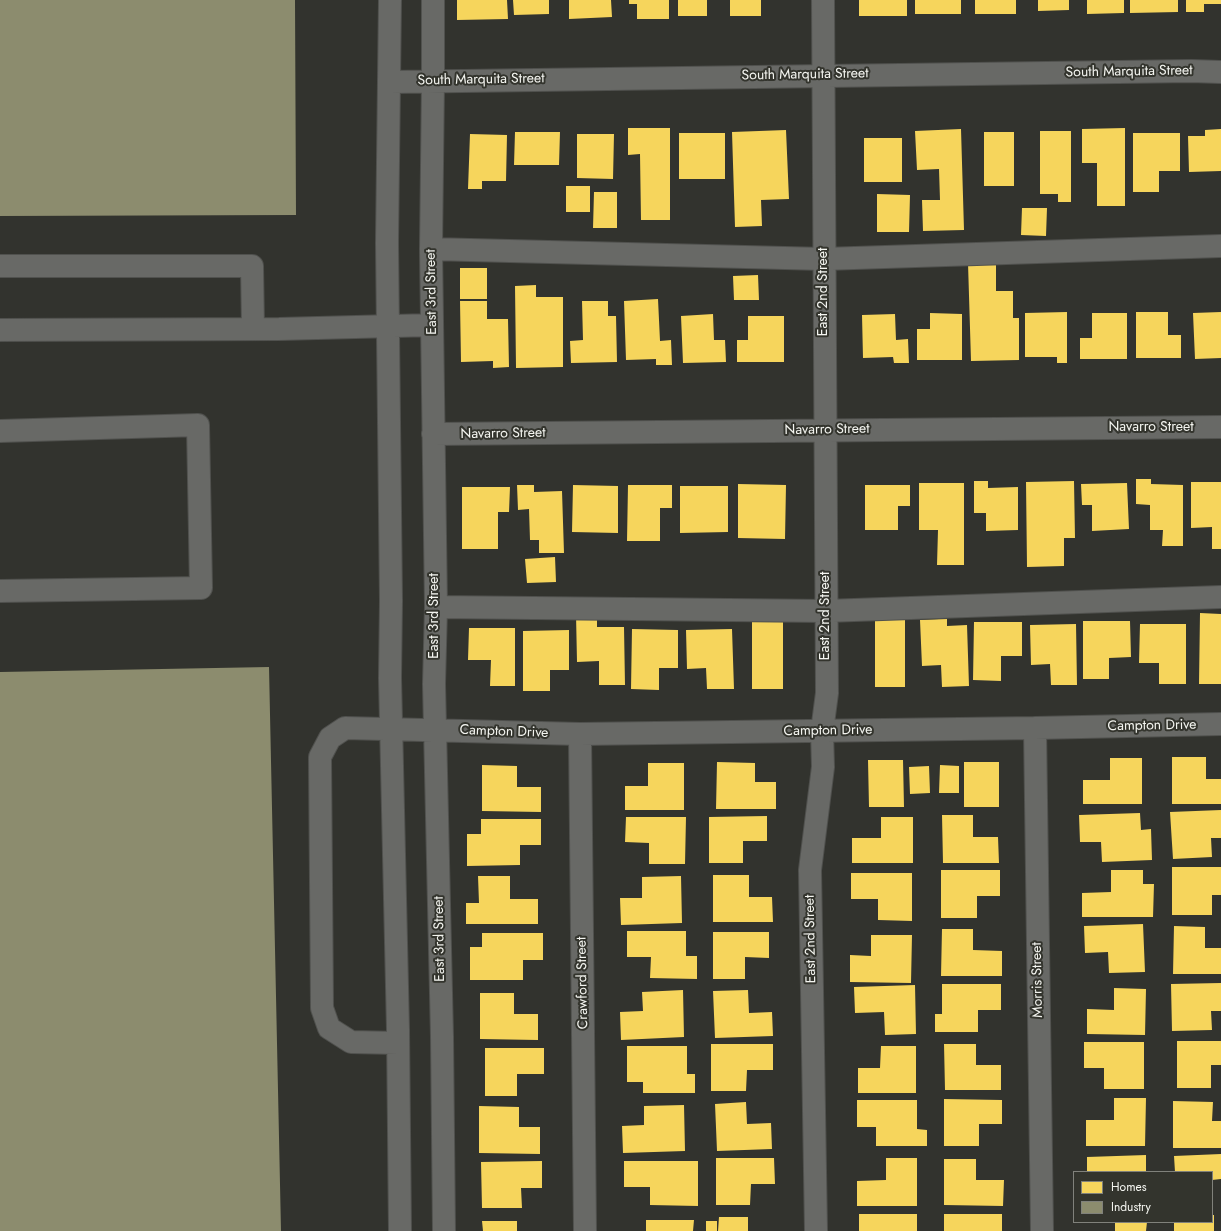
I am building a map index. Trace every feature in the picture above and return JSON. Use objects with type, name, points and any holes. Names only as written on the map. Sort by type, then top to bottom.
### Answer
[{"type":"street","points":[[390,0],[387,243],[391,601],[390,678],[398,1043],[400,1231]]},
{"type":"street","name":"East 3rd Street","points":[[432,0],[433,80],[431,249],[436,607],[434,684],[442,1037],[444,1231]]},
{"type":"street","name":"East 2nd Street","points":[[816,1231],[810,870],[823,767],[822,731],[827,693],[823,0]]},
{"type":"street","name":"South Marquita Street","points":[[390,82],[433,80],[824,75],[1191,71],[1221,72]]},
{"type":"street","points":[[431,249],[824,259],[1221,246]]},
{"type":"street","points":[[0,266],[252,266],[253,328]]},
{"type":"street","points":[[0,330],[432,325]]},
{"type":"street","points":[[0,431],[198,425],[201,588],[0,591]]},
{"type":"street","name":"Navarro Street","points":[[433,434],[1221,427]]},
{"type":"street","points":[[436,607],[826,611],[1221,597]]},
{"type":"street","name":"Campton Drive","points":[[398,1043],[351,1042],[329,1028],[322,1008],[320,757],[330,738],[345,728],[580,734],[1221,724]]},
{"type":"street","name":"Morris Street","points":[[1035,728],[1042,1231]]},
{"type":"street","name":"Crawford Street","points":[[580,734],[585,1231]]},
{"type":"building: Homes","points":[[457,0],[507,0],[508,19],[457,20]]},
{"type":"building: Homes","points":[[513,0],[549,0],[549,14],[514,15]]},
{"type":"building: Homes","points":[[569,0],[611,0],[612,17],[569,19]]},
{"type":"building: Homes","points":[[629,0],[669,0],[669,19],[637,19],[637,4],[629,4]]},
{"type":"building: Homes","points":[[678,0],[707,0],[707,16],[678,16]]},
{"type":"building: Homes","points":[[730,0],[761,0],[761,16],[730,16]]},
{"type":"building: Homes","points":[[859,0],[907,0],[907,16],[859,16]]},
{"type":"building: Homes","points":[[915,0],[961,0],[961,14],[915,14]]},
{"type":"building: Homes","points":[[975,0],[1016,0],[1016,14],[975,14]]},
{"type":"building: Homes","points":[[1038,0],[1069,0],[1069,10],[1038,11]]},
{"type":"building: Homes","points":[[1087,0],[1124,0],[1124,13],[1087,14]]},
{"type":"building: Homes","points":[[1130,0],[1178,0],[1178,12],[1130,13]]},
{"type":"building: Homes","points":[[1186,0],[1221,0],[1221,4],[1204,4],[1204,12],[1186,12]]},
{"type":"building: Homes","points":[[628,128],[670,128],[670,220],[641,220],[640,154],[628,155]]},
{"type":"building: Homes","points":[[1125,128],[1125,206],[1097,206],[1097,163],[1082,163],[1082,129]]},
{"type":"building: Homes","points":[[961,129],[964,230],[923,231],[922,200],[940,200],[939,169],[917,170],[915,131]]},
{"type":"building: Homes","points":[[1221,129],[1221,171],[1189,172],[1188,136],[1205,136],[1205,130]]},
{"type":"building: Homes","points":[[786,130],[789,199],[761,200],[762,226],[735,227],[732,132]]},
{"type":"building: Homes","points":[[1040,131],[1071,131],[1071,202],[1058,202],[1058,194],[1040,194]]},
{"type":"building: Homes","points":[[515,132],[560,132],[559,165],[514,165]]},
{"type":"building: Homes","points":[[984,132],[1014,132],[1014,186],[984,186]]},
{"type":"building: Homes","points":[[679,133],[725,133],[725,179],[679,179]]},
{"type":"building: Homes","points":[[1133,133],[1180,133],[1180,171],[1159,171],[1159,192],[1133,192]]},
{"type":"building: Homes","points":[[470,134],[507,135],[506,181],[482,181],[482,189],[468,189]]},
{"type":"building: Homes","points":[[577,134],[614,134],[613,179],[577,178]]},
{"type":"building: Homes","points":[[864,138],[902,138],[902,182],[864,182]]},
{"type":"building: Homes","points":[[566,186],[590,186],[590,212],[566,212]]},
{"type":"building: Homes","points":[[594,192],[617,192],[617,228],[593,228]]},
{"type":"building: Homes","points":[[877,194],[910,195],[909,232],[877,232]]},
{"type":"building: Homes","points":[[1022,208],[1047,208],[1046,236],[1021,235]]},
{"type":"building: Homes","points":[[968,263],[996,263],[996,291],[1013,291],[1013,318],[1019,318],[1019,360],[971,361]]},
{"type":"building: Homes","points":[[460,268],[487,268],[487,299],[460,299]]},
{"type":"building: Homes","points":[[758,275],[759,300],[734,300],[733,276]]},
{"type":"building: Homes","points":[[536,285],[536,297],[563,297],[563,367],[516,368],[515,286]]},
{"type":"building: Homes","points":[[658,299],[660,341],[671,340],[672,365],[656,365],[656,359],[626,360],[624,301]]},
{"type":"building: Homes","points":[[460,301],[487,301],[487,319],[508,319],[509,367],[493,368],[493,361],[461,362]]},
{"type":"building: Homes","points":[[582,301],[608,301],[608,316],[616,316],[617,362],[571,363],[570,341],[583,340]]},
{"type":"building: Homes","points":[[1067,312],[1067,363],[1057,363],[1057,357],[1025,357],[1025,313]]},
{"type":"building: Homes","points":[[1136,312],[1168,312],[1168,335],[1181,335],[1181,358],[1136,358]]},
{"type":"building: Homes","points":[[1221,312],[1221,358],[1195,359],[1193,313]]},
{"type":"building: Homes","points":[[930,313],[962,314],[962,360],[917,360],[917,329],[930,329]]},
{"type":"building: Homes","points":[[1092,313],[1127,313],[1127,359],[1080,359],[1080,338],[1092,338]]},
{"type":"building: Homes","points":[[713,314],[714,340],[725,340],[726,362],[683,363],[681,316]]},
{"type":"building: Homes","points":[[895,314],[896,340],[908,339],[909,363],[894,363],[893,357],[863,358],[862,315]]},
{"type":"building: Homes","points":[[748,316],[784,316],[784,362],[737,362],[737,340],[748,340]]},
{"type":"building: Homes","points":[[1136,479],[1151,479],[1151,484],[1183,485],[1183,546],[1162,546],[1163,530],[1150,530],[1150,505],[1136,504]]},
{"type":"building: Homes","points":[[974,481],[988,481],[988,488],[1018,487],[1018,530],[986,531],[986,513],[974,513]]},
{"type":"building: Homes","points":[[1074,481],[1075,538],[1064,538],[1064,566],[1027,567],[1026,482]]},
{"type":"building: Homes","points":[[1191,482],[1221,482],[1221,549],[1212,549],[1212,527],[1191,528]]},
{"type":"building: Homes","points":[[919,483],[964,483],[964,565],[937,565],[938,530],[919,530]]},
{"type":"building: Homes","points":[[1127,483],[1129,529],[1092,531],[1092,505],[1082,505],[1081,484]]},
{"type":"building: Homes","points":[[738,484],[786,485],[785,539],[738,538]]},
{"type":"building: Homes","points":[[517,485],[534,485],[534,492],[562,491],[564,553],[539,553],[539,540],[530,540],[529,509],[518,510]]},
{"type":"building: Homes","points":[[573,485],[618,486],[618,533],[572,532]]},
{"type":"building: Homes","points":[[628,485],[672,485],[672,508],[660,508],[660,541],[627,541]]},
{"type":"building: Homes","points":[[865,485],[910,485],[910,506],[898,506],[898,530],[865,530]]},
{"type":"building: Homes","points":[[680,486],[728,486],[728,532],[680,533]]},
{"type":"building: Homes","points":[[462,487],[510,487],[509,512],[498,512],[498,549],[462,549]]},
{"type":"building: Homes","points":[[555,557],[556,582],[527,583],[525,559]]},
{"type":"building: Homes","points":[[1200,613],[1221,614],[1221,684],[1199,684]]},
{"type":"building: Homes","points":[[576,614],[597,614],[597,627],[624,627],[625,685],[599,685],[599,661],[577,662]]},
{"type":"building: Homes","points":[[875,618],[905,618],[905,687],[875,687]]},
{"type":"building: Homes","points":[[947,619],[947,626],[967,625],[969,686],[942,687],[941,665],[922,666],[920,620]]},
{"type":"building: Homes","points":[[752,620],[783,620],[783,689],[752,689]]},
{"type":"building: Homes","points":[[1083,621],[1130,621],[1131,657],[1109,658],[1109,679],[1083,679]]},
{"type":"building: Homes","points":[[974,622],[1022,622],[1022,656],[1001,656],[1001,681],[973,680]]},
{"type":"building: Homes","points":[[1076,624],[1077,685],[1051,685],[1050,664],[1031,665],[1030,625]]},
{"type":"building: Homes","points":[[1140,624],[1186,624],[1186,684],[1159,684],[1159,663],[1139,663]]},
{"type":"building: Homes","points":[[469,628],[515,628],[515,686],[490,686],[491,660],[468,660]]},
{"type":"building: Homes","points":[[632,629],[678,630],[678,668],[659,668],[659,690],[631,689]]},
{"type":"building: Homes","points":[[732,629],[734,689],[707,689],[706,668],[687,669],[686,630]]},
{"type":"building: Homes","points":[[569,630],[569,670],[550,670],[550,691],[523,691],[523,631]]},
{"type":"building: Homes","points":[[1172,757],[1206,757],[1206,779],[1221,779],[1221,804],[1172,804]]},
{"type":"building: Homes","points":[[1110,758],[1142,758],[1142,804],[1083,804],[1083,780],[1110,780]]},
{"type":"building: Homes","points":[[868,760],[903,760],[904,807],[869,807]]},
{"type":"building: Homes","points":[[717,762],[755,763],[755,782],[776,782],[776,809],[716,809]]},
{"type":"building: Homes","points":[[964,762],[999,762],[999,807],[964,807]]},
{"type":"building: Homes","points":[[648,763],[684,763],[684,810],[625,810],[625,786],[648,786]]},
{"type":"building: Homes","points":[[482,765],[517,766],[517,787],[541,787],[541,812],[482,811]]},
{"type":"building: Homes","points":[[940,765],[959,766],[959,793],[939,793]]},
{"type":"building: Homes","points":[[929,766],[930,793],[910,794],[909,767]]},
{"type":"building: Homes","points":[[1221,810],[1221,838],[1211,838],[1212,857],[1173,859],[1170,812]]},
{"type":"building: Homes","points":[[1140,813],[1141,830],[1151,829],[1152,860],[1102,862],[1101,842],[1080,842],[1079,815]]},
{"type":"building: Homes","points":[[942,815],[973,815],[973,837],[998,837],[999,863],[943,863]]},
{"type":"building: Homes","points":[[767,816],[767,841],[743,841],[743,863],[709,863],[709,817]]},
{"type":"building: Homes","points":[[626,817],[686,817],[685,864],[649,864],[649,843],[625,842]]},
{"type":"building: Homes","points":[[881,817],[913,817],[913,863],[852,863],[852,838],[881,838]]},
{"type":"building: Homes","points":[[481,819],[541,819],[541,845],[520,845],[520,865],[467,866],[467,834],[481,834]]},
{"type":"building: Homes","points":[[1172,867],[1221,867],[1221,895],[1212,895],[1212,915],[1172,915]]},
{"type":"building: Homes","points":[[941,870],[1000,870],[1000,896],[977,896],[977,918],[941,918]]},
{"type":"building: Homes","points":[[1111,870],[1143,870],[1143,884],[1154,884],[1153,917],[1082,917],[1082,893],[1111,892]]},
{"type":"building: Homes","points":[[851,873],[912,873],[912,921],[878,920],[878,899],[851,899]]},
{"type":"building: Homes","points":[[713,875],[749,875],[749,897],[772,897],[773,922],[713,922]]},
{"type":"building: Homes","points":[[478,876],[510,876],[510,899],[538,899],[538,924],[466,924],[466,903],[479,903]]},
{"type":"building: Homes","points":[[681,876],[682,923],[621,925],[620,898],[642,898],[642,877]]},
{"type":"building: Homes","points":[[1143,924],[1145,972],[1109,973],[1108,952],[1085,953],[1084,926]]},
{"type":"building: Homes","points":[[1174,926],[1205,927],[1205,948],[1221,948],[1221,974],[1173,974]]},
{"type":"building: Homes","points":[[942,929],[973,929],[973,950],[1002,951],[1002,976],[941,976]]},
{"type":"building: Homes","points":[[627,931],[686,931],[686,956],[697,956],[697,979],[650,978],[651,957],[627,957]]},
{"type":"building: Homes","points":[[713,932],[769,932],[769,958],[745,957],[745,979],[713,979]]},
{"type":"building: Homes","points":[[482,933],[543,933],[543,960],[523,960],[523,980],[470,980],[470,947],[482,947]]},
{"type":"building: Homes","points":[[871,935],[912,935],[911,983],[850,982],[850,955],[871,956]]},
{"type":"building: Homes","points":[[1221,983],[1221,1011],[1211,1011],[1212,1030],[1172,1031],[1171,984]]},
{"type":"building: Homes","points":[[942,984],[1001,984],[1001,1010],[978,1010],[978,1032],[935,1032],[935,1014],[942,1014]]},
{"type":"building: Homes","points":[[915,985],[916,1034],[885,1035],[884,1012],[855,1013],[854,987]]},
{"type":"building: Homes","points":[[1114,988],[1146,989],[1145,1035],[1087,1034],[1087,1009],[1114,1010]]},
{"type":"building: Homes","points":[[683,990],[684,1037],[621,1040],[620,1012],[643,1011],[642,992]]},
{"type":"building: Homes","points":[[748,990],[749,1013],[772,1012],[773,1036],[715,1038],[713,991]]},
{"type":"building: Homes","points":[[480,993],[514,993],[514,1014],[538,1014],[538,1040],[480,1039]]},
{"type":"building: Homes","points":[[1177,1041],[1221,1041],[1221,1065],[1211,1065],[1211,1088],[1177,1088]]},
{"type":"building: Homes","points":[[1084,1042],[1144,1042],[1144,1089],[1104,1089],[1104,1068],[1084,1068]]},
{"type":"building: Homes","points":[[711,1044],[773,1044],[773,1070],[747,1070],[746,1091],[711,1091]]},
{"type":"building: Homes","points":[[944,1044],[976,1044],[976,1065],[1001,1065],[1001,1090],[945,1090]]},
{"type":"building: Homes","points":[[627,1046],[687,1046],[687,1074],[695,1074],[695,1093],[643,1093],[643,1082],[627,1082]]},
{"type":"building: Homes","points":[[881,1046],[916,1046],[916,1093],[858,1093],[858,1068],[880,1068]]},
{"type":"building: Homes","points":[[485,1048],[544,1048],[544,1074],[517,1074],[517,1096],[485,1096]]},
{"type":"building: Homes","points":[[1114,1098],[1146,1098],[1145,1146],[1086,1146],[1086,1120],[1114,1120]]},
{"type":"building: Homes","points":[[944,1099],[1002,1100],[1002,1124],[979,1124],[979,1146],[944,1146]]},
{"type":"building: Homes","points":[[857,1100],[917,1100],[917,1129],[927,1130],[927,1146],[876,1146],[876,1127],[857,1127]]},
{"type":"building: Homes","points":[[1173,1101],[1213,1102],[1212,1121],[1221,1121],[1221,1148],[1173,1148]]},
{"type":"building: Homes","points":[[746,1102],[747,1124],[771,1123],[772,1149],[717,1151],[715,1104]]},
{"type":"building: Homes","points":[[684,1105],[685,1151],[623,1153],[622,1126],[644,1125],[644,1106]]},
{"type":"building: Homes","points":[[479,1106],[519,1107],[519,1127],[540,1127],[540,1154],[479,1153]]},
{"type":"building: Homes","points":[[1221,1154],[1221,1179],[1213,1180],[1213,1171],[1175,1171],[1174,1156]]},
{"type":"building: Homes","points":[[1146,1155],[1146,1171],[1087,1171],[1087,1157]]},
{"type":"building: Homes","points":[[716,1158],[774,1158],[775,1184],[751,1184],[750,1205],[716,1205]]},
{"type":"building: Homes","points":[[886,1158],[917,1158],[917,1206],[857,1206],[857,1181],[886,1180]]},
{"type":"building: Homes","points":[[944,1159],[976,1159],[976,1180],[1004,1180],[1003,1206],[944,1205]]},
{"type":"building: Homes","points":[[542,1161],[542,1188],[521,1188],[522,1208],[482,1208],[481,1162]]},
{"type":"building: Homes","points":[[624,1161],[698,1161],[698,1206],[650,1205],[650,1187],[624,1187]]},
{"type":"building: Homes","points":[[859,1214],[917,1214],[917,1231],[859,1231]]},
{"type":"building: Homes","points":[[944,1214],[1002,1214],[1002,1231],[944,1231]]},
{"type":"building: Homes","points":[[1214,1215],[1214,1231],[1174,1231],[1174,1223],[1213,1223]]},
{"type":"building: Homes","points":[[719,1217],[748,1217],[748,1231],[718,1231]]},
{"type":"building: Homes","points":[[646,1220],[694,1220],[693,1231],[646,1231]]},
{"type":"building: Homes","points":[[482,1221],[517,1221],[517,1231],[483,1231]]},
{"type":"building: Homes","points":[[706,1221],[717,1221],[717,1231],[706,1231]]},
{"type":"building: Homes","points":[[1115,1223],[1147,1223],[1146,1231],[1115,1231]]},
{"type":"building: Industry","points":[[0,0],[295,0],[296,215],[0,216]]},
{"type":"building: Industry","points":[[269,667],[281,1231],[0,1231],[0,672]]}]
